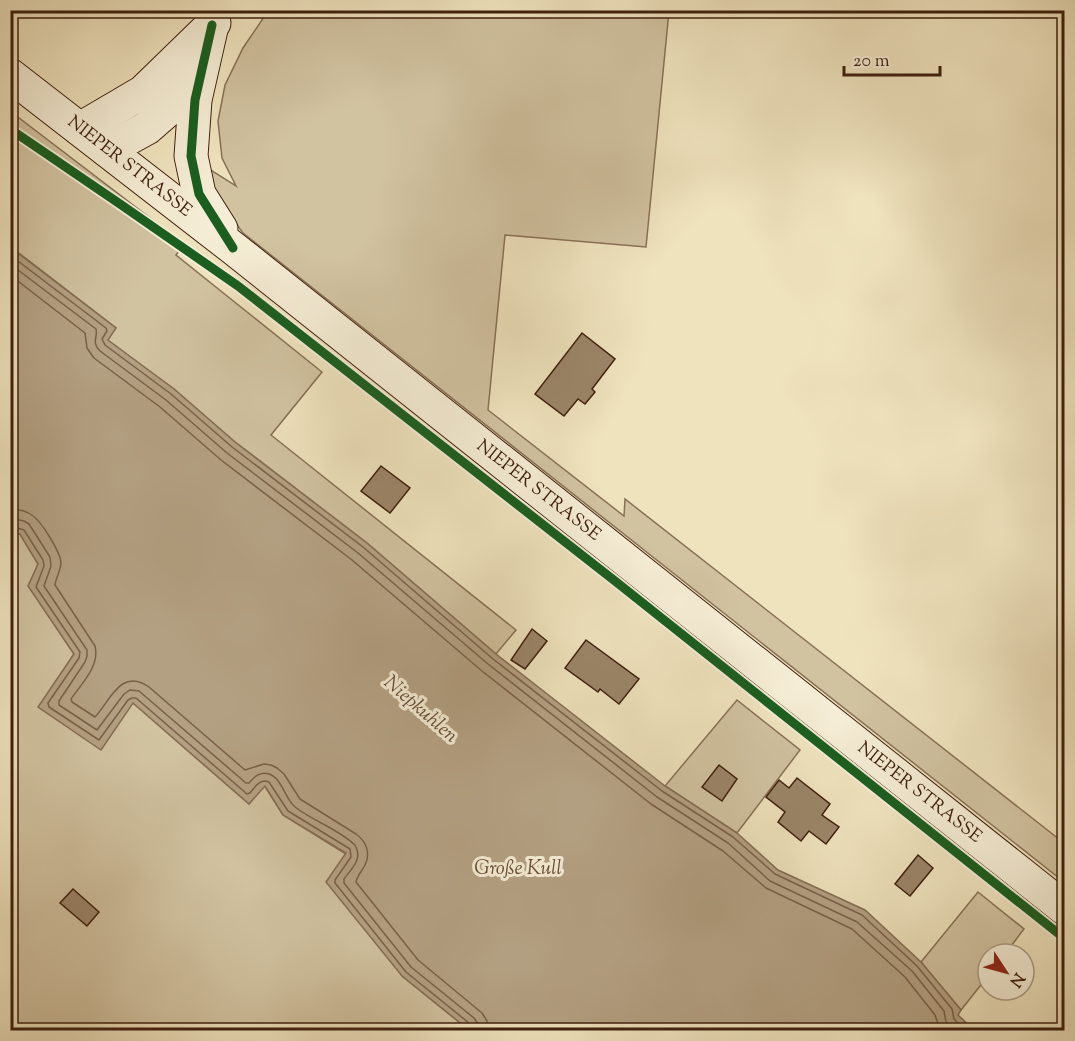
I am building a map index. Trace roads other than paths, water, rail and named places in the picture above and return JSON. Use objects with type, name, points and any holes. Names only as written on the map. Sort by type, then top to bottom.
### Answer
[{"type":"main road","points":[[80,129],[143,92],[218,18]]},
{"type":"main road","points":[[107,150],[147,128],[177,101],[218,18]]},
{"type":"main road","points":[[218,18],[195,100],[191,156],[199,194],[233,248]]},
{"type":"main road","name":"NIEPER STRASSE","points":[[10,75],[233,248],[1065,908]]},
{"type":"water","name":"Große Kull","points":[[10,247],[116,328],[108,340],[174,389],[235,442],[367,543],[496,654],[665,786],[737,833],[778,870],[865,910],[921,962],[961,1010],[958,1015],[974,1030],[469,1030],[402,976],[326,882],[346,853],[283,815],[265,786],[249,804],[133,703],[101,750],[38,707],[74,654],[28,586],[38,564],[20,534],[11,531]]},
{"type":"water label","name":"Niepkuhlen","points":[[420,710]]}]
